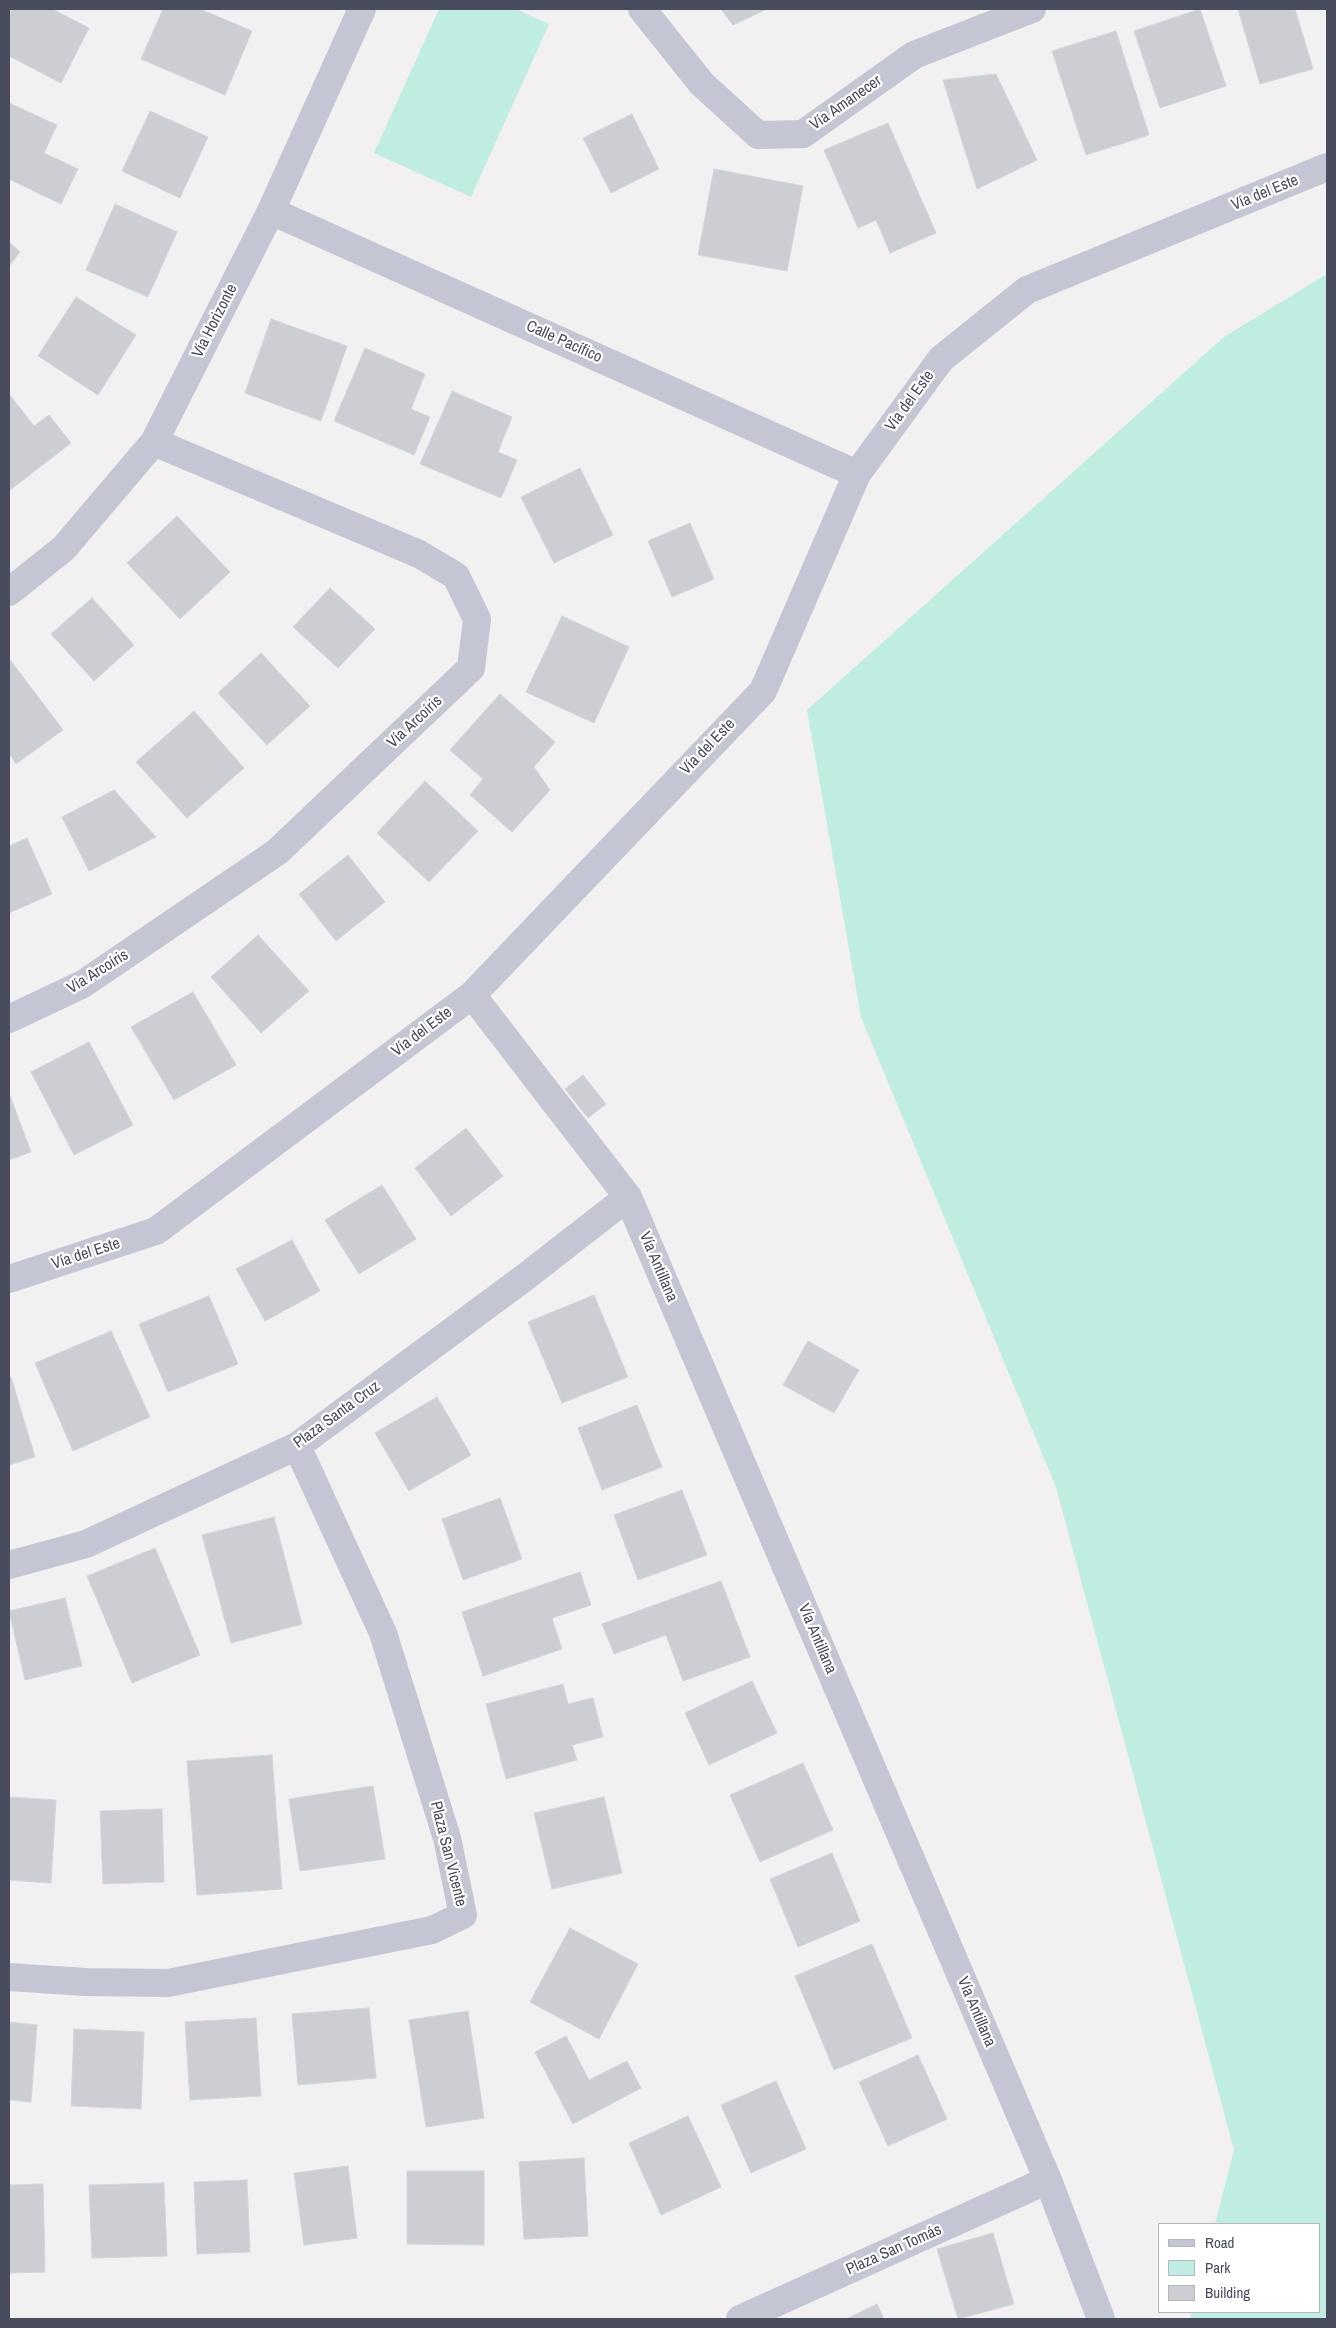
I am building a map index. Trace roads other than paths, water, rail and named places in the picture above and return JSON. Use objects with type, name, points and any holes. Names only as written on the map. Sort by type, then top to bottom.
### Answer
[{"type":"street","name":"Vía Horizonte","points":[[9,592],[64,548],[154,442],[271,211],[362,9]]},
{"type":"street","name":"Vía Amanecer","points":[[642,9],[702,84],[758,135],[803,134],[914,55],[1032,9]]},
{"type":"street","name":"Vía del Este","points":[[9,1280],[156,1231],[472,995],[763,691],[857,474],[941,359],[1027,290],[1327,167]]},
{"type":"street","name":"Calle Pacífico","points":[[271,211],[857,474]]},
{"type":"street","name":"Vía Arcoíris","points":[[9,1020],[83,984],[277,852],[471,668],[477,618],[456,576],[419,554],[154,442]]},
{"type":"street","name":"Vía Antillana","points":[[472,995],[628,1197],[1048,2180],[1101,2319]]},
{"type":"street","name":"Plaza Santa Cruz","points":[[9,1566],[86,1544],[297,1446],[524,1278],[628,1197]]},
{"type":"street","name":"Plaza San Vicente","points":[[9,1977],[86,1982],[168,1983],[432,1930],[463,1915],[447,1838],[383,1633],[297,1446]]},
{"type":"street","name":"Plaza San Tomás","points":[[740,2319],[1048,2180]]}]
